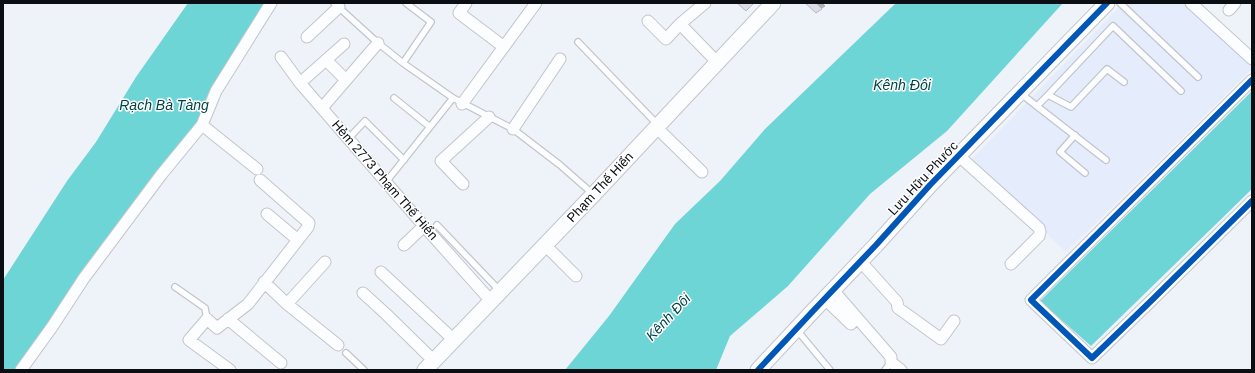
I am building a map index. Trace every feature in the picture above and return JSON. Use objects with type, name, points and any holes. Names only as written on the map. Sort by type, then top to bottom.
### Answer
[{"type":"street","points":[[21,370],[52,327],[84,278],[120,229],[161,175],[202,125],[216,91],[271,3]]},
{"type":"street","points":[[466,3],[459,13],[504,47]]},
{"type":"street","points":[[458,101],[504,47],[536,3]]},
{"type":"street","points":[[648,21],[666,39],[680,24],[705,3]]},
{"type":"street","name":"Lưu Hữu Phước","points":[[763,367],[796,329],[861,262],[930,185],[1107,3]]},
{"type":"street","points":[[1191,3],[1252,59]]},
{"type":"street","points":[[307,37],[336,5]]},
{"type":"street","name":"Phạm Thế Hiển","points":[[430,366],[717,62],[767,5]]},
{"type":"street","points":[[680,24],[717,62]]},
{"type":"street","points":[[322,108],[378,43]]},
{"type":"street","points":[[300,83],[344,44]]},
{"type":"street","name":"Hẻm 2773 Phạm Thế Hiển","points":[[281,57],[300,83],[424,226],[496,296]]},
{"type":"street","points":[[513,129],[560,59]]},
{"type":"street","points":[[326,60],[346,80]]},
{"type":"street","points":[[1252,80],[1031,300],[1092,358],[1252,201]]},
{"type":"street","points":[[463,184],[441,161],[489,117]]},
{"type":"street","points":[[202,125],[257,169]]},
{"type":"street","points":[[657,126],[702,172]]},
{"type":"street","points":[[959,156],[1039,228],[1039,236],[1011,264]]},
{"type":"street","points":[[230,370],[189,340],[207,319],[217,328],[248,304],[308,227],[309,223],[260,180]]},
{"type":"street","points":[[267,214],[298,240]]},
{"type":"street","points":[[404,245],[424,226]]},
{"type":"street","points":[[545,244],[576,276]]},
{"type":"street","points":[[287,304],[325,262]]},
{"type":"street","points":[[861,262],[898,302],[898,308],[941,339],[954,321]]},
{"type":"street","points":[[382,272],[454,340]]},
{"type":"street","points":[[264,282],[287,304],[338,345]]},
{"type":"street","points":[[363,293],[386,314],[430,366]]},
{"type":"street","points":[[829,294],[851,324]]},
{"type":"street","points":[[829,294],[891,357],[888,366],[901,370]]},
{"type":"street","points":[[228,319],[281,363]]},
{"type":"lane","points":[[403,63],[431,22],[406,3]]},
{"type":"lane","points":[[1120,3],[1198,77]]},
{"type":"lane","points":[[336,5],[378,43],[403,63],[458,101],[513,129],[560,165],[593,194]]},
{"type":"lane","points":[[1037,106],[1113,26],[1181,91]]},
{"type":"lane","points":[[578,42],[657,126]]},
{"type":"lane","points":[[1048,95],[1071,107],[1107,69],[1124,82]]},
{"type":"lane","points":[[1020,93],[1106,160]]},
{"type":"lane","points":[[394,98],[430,127]]},
{"type":"lane","points":[[386,182],[430,127],[458,101]]},
{"type":"lane","points":[[348,138],[365,121],[404,160]]},
{"type":"lane","points":[[1074,135],[1060,152],[1085,173]]},
{"type":"lane","points":[[437,225],[496,296]]},
{"type":"lane","points":[[175,287],[205,308],[207,319]]},
{"type":"lane","points":[[796,329],[830,370]]},
{"type":"lane","points":[[346,353],[364,370]]},
{"type":"shaded area","points":[[1123,3],[1187,3],[1252,63],[1252,69],[1066,252],[970,161]]},
{"type":"water","name":"Rạch Bà Tàng","points":[[188,3],[269,3],[196,128],[85,269],[15,370],[3,370],[3,280],[67,181],[96,142],[136,77]]},
{"type":"water","name":"Kênh Đôi","points":[[896,3],[1063,3],[947,131],[870,194],[788,286],[730,336],[716,370],[565,370],[609,316],[675,224],[720,181],[765,129]]},
{"type":"water","points":[[1252,91],[1252,189],[1091,346],[1040,301]]},
{"type":"building","points":[[737,3],[754,3],[746,11]]},
{"type":"building","points":[[805,3],[816,3],[822,9],[816,13]]},
{"type":"cycle path","points":[[758,370],[876,245],[930,185],[1107,3]]},
{"type":"cycle path","points":[[1252,80],[1031,300],[1092,358],[1252,201]]}]
